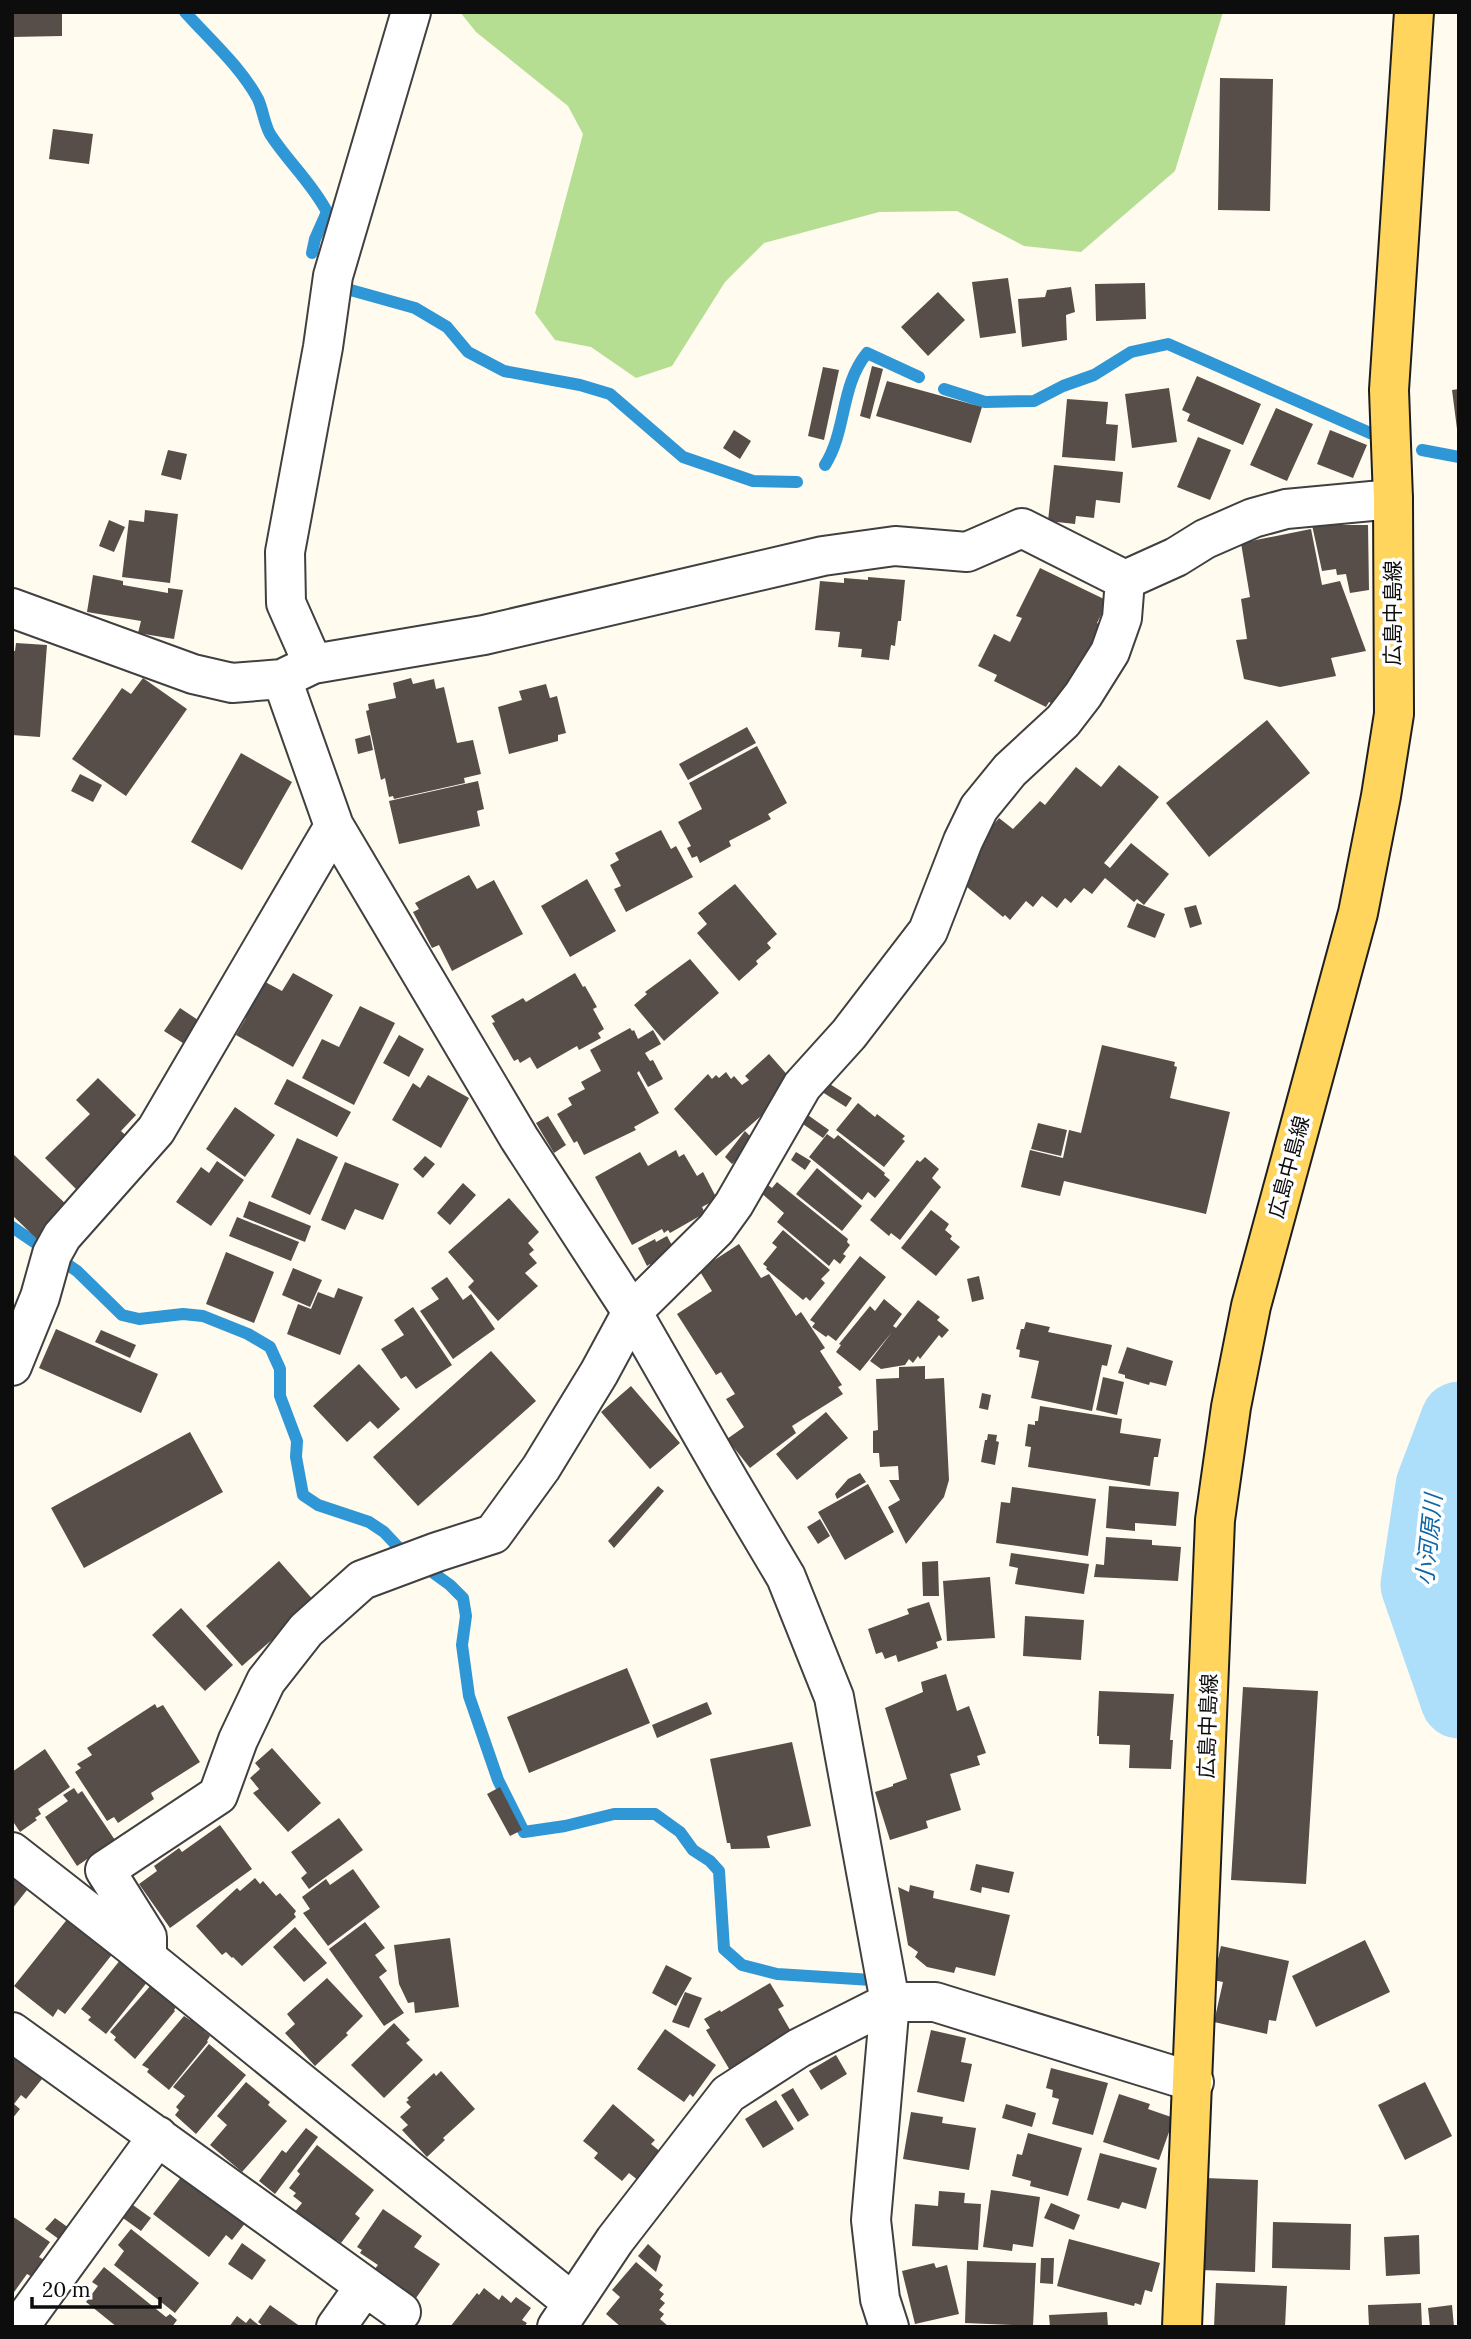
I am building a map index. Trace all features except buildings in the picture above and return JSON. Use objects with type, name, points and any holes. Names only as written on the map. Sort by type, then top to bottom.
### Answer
[{"type":"main road","name":"広島中島線","points":[[1182,2327],[1215,1520],[1231,1408],[1251,1306],[1358,912],[1394,714],[1393,499],[1389,390],[1414,12]]},
{"type":"street","points":[[411,12],[334,276],[285,552],[286,603],[297,671],[334,826],[519,1138],[632,1312],[786,1577],[834,1697],[890,2002],[871,2220],[880,2299],[889,2327]]},
{"type":"street","points":[[1125,580],[1176,557],[1205,539],[1286,509],[1393,499]]},
{"type":"street","points":[[12,608],[193,674],[232,683],[484,635],[823,556],[895,546],[967,552],[1023,528],[1125,580]]},
{"type":"street","points":[[147,1957],[147,1937],[105,1870],[218,1795],[238,1740],[267,1681],[306,1630],[362,1580],[437,1552],[493,1535],[541,1468],[599,1373],[632,1312],[716,1229],[734,1204],[802,1086],[849,1034],[929,931],[963,841],[979,808],[1010,770],[1063,721],[1110,652],[1122,618],[1125,580]]},
{"type":"street","points":[[12,1366],[40,1297],[51,1254],[62,1236],[156,1130],[334,826]]},
{"type":"street","points":[[12,1852],[147,1957],[565,2315],[615,2239],[728,2094],[799,2048],[890,2002],[936,2002],[1194,2082]]},
{"type":"street","points":[[12,2032],[401,2312]]},
{"type":"street","points":[[19,2327],[158,2136]]},
{"type":"street","points":[[336,2327],[365,2286]]},
{"type":"green space","points":[[460,12],[1223,12],[1175,171],[1081,252],[1024,246],[957,211],[879,212],[764,243],[725,282],[672,366],[636,378],[591,347],[555,340],[535,313],[583,134],[568,106],[476,32]]},
{"type":"waterway","points":[[185,12],[234,64],[251,87],[270,134],[327,212],[312,253]]},
{"type":"waterway","points":[[347,289],[415,308],[447,327],[468,352],[504,371],[580,385],[610,394],[683,457],[753,481],[797,482]]},
{"type":"waterway","points":[[944,389],[985,402],[1034,401],[1063,386],[1094,375],[1131,352],[1168,344],[1370,433]]},
{"type":"waterway","points":[[825,465],[837,437],[852,380],[867,353],[919,377]]},
{"type":"waterway","points":[[1422,450],[1459,457]]},
{"type":"waterway","points":[[12,1227],[77,1271],[122,1315],[139,1319],[183,1314],[203,1316],[248,1334],[270,1347],[280,1369],[280,1396],[297,1441],[296,1457],[303,1495],[318,1505],[369,1522],[463,1598],[466,1616],[462,1645],[469,1696],[498,1780],[524,1832],[565,1826],[614,1814],[655,1814],[680,1832],[693,1850],[710,1861],[719,1871],[724,1949],[742,1965],[777,1974],[872,1980]]},
{"type":"waterway","name":"小河原川","points":[[1459,1420],[1434,1486],[1419,1585],[1459,1700]]}]
